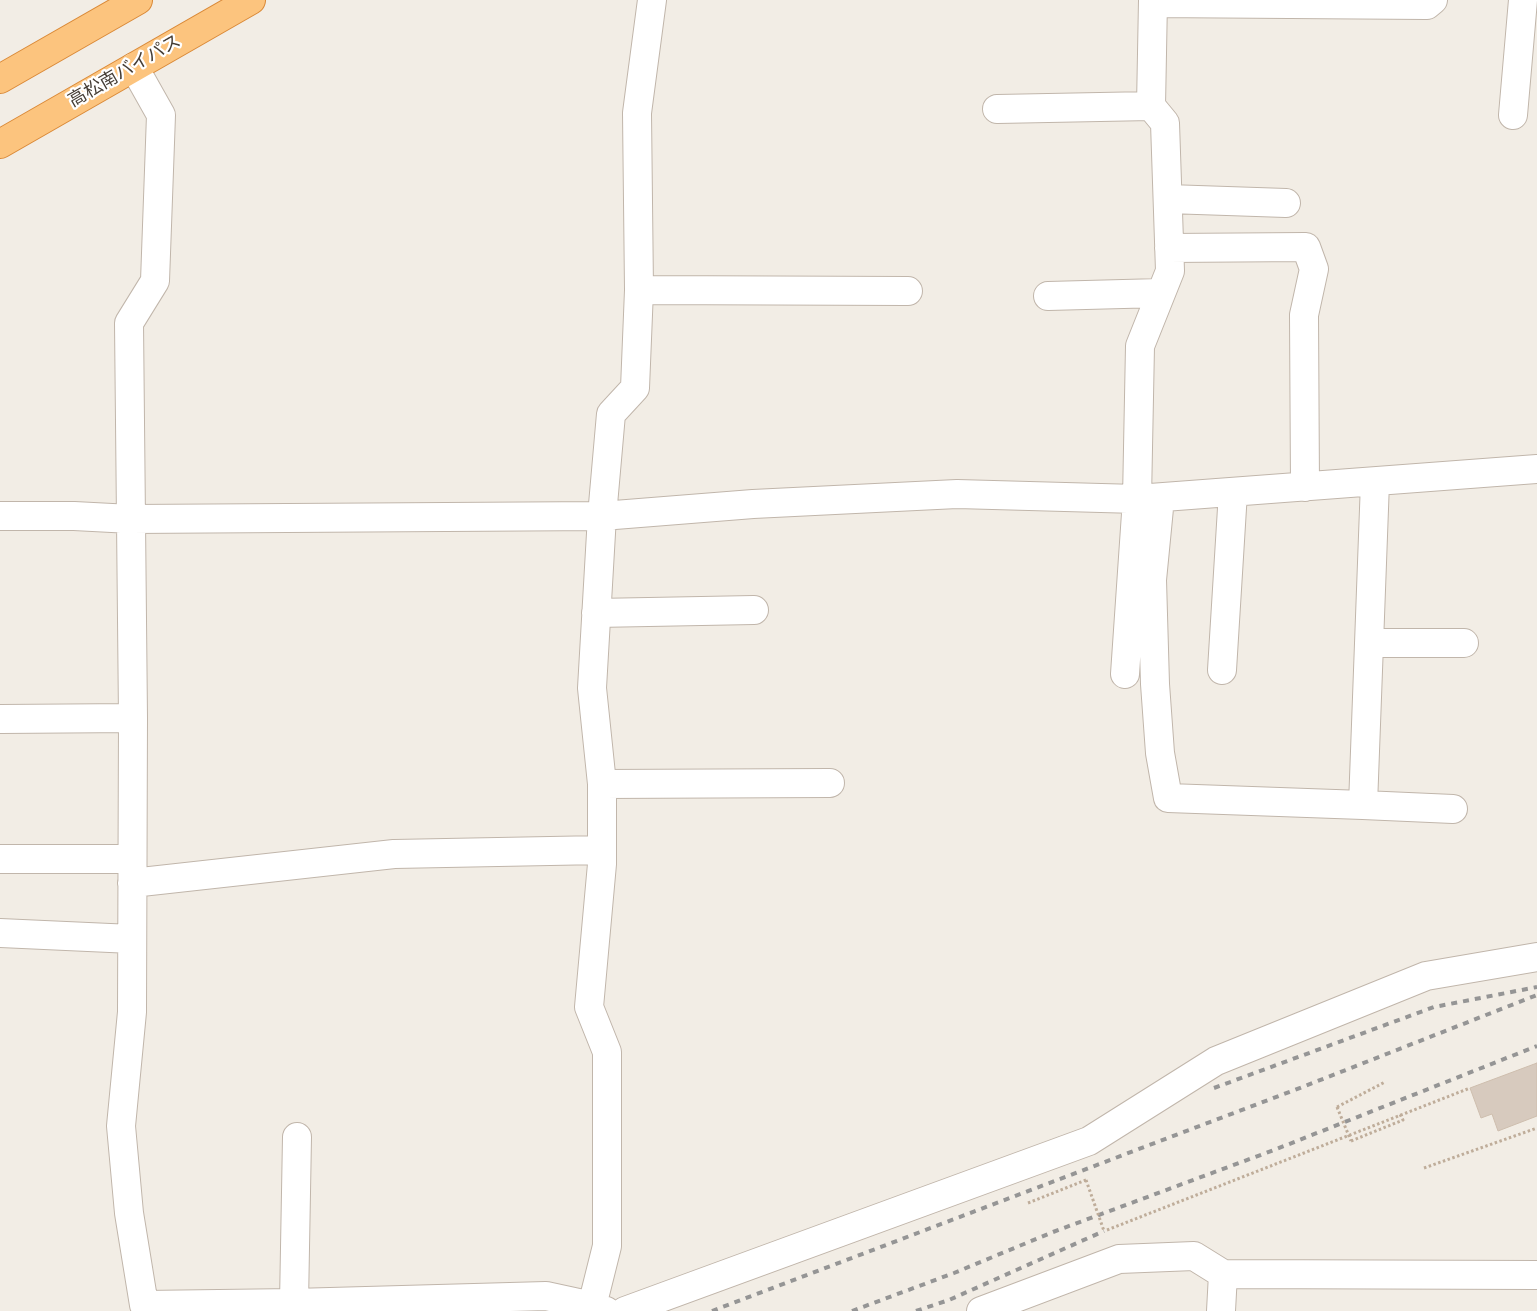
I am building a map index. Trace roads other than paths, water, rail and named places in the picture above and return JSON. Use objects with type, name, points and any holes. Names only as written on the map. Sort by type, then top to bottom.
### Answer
[{"type":"highway","points":[[0,79],[138,0]]},
{"type":"highway","name":"高松南バイパス","points":[[0,144],[251,0]]},
{"type":"street","points":[[134,67],[161,115],[155,281],[129,323],[133,718],[132,1012],[121,1126],[129,1213],[145,1308],[546,1296],[599,1309],[606,1246],[606,1052],[589,1007],[602,850],[602,784],[592,688],[602,516],[611,414],[635,388],[638,290],[637,113],[652,0]]},
{"type":"street","points":[[1433,0],[1427,6],[1153,1],[1150,106],[1166,123],[1170,270],[1140,346],[1155,684],[1160,754],[1168,798],[1453,809]]},
{"type":"street","points":[[1513,115],[1523,0]]},
{"type":"street","points":[[998,109],[1150,106]]},
{"type":"street","points":[[1168,199],[1286,203]]},
{"type":"street","points":[[1169,248],[1306,247],[1314,268],[1304,315],[1305,487]]},
{"type":"street","points":[[638,290],[908,291]]},
{"type":"street","points":[[1048,296],[1161,293]]},
{"type":"street","points":[[0,516],[74,516],[131,519],[602,516],[753,504],[957,494],[1148,498],[1537,470]]},
{"type":"street","points":[[1363,805],[1375,482]]},
{"type":"street","points":[[1222,670],[1233,492]]},
{"type":"street","points":[[1125,674],[1148,498]]},
{"type":"street","points":[[596,613],[754,610]]},
{"type":"street","points":[[1369,643],[1464,643]]},
{"type":"street","points":[[0,719],[133,718]]},
{"type":"street","points":[[602,784],[830,783]]},
{"type":"street","points":[[0,859],[132,871],[394,854],[602,850]]},
{"type":"street","points":[[0,933],[132,939]]},
{"type":"street","points":[[625,1311],[1089,1141],[1216,1061],[1426,976],[1537,957]]},
{"type":"street","points":[[294,1303],[297,1137]]},
{"type":"street","points":[[981,1311],[1119,1260],[1194,1256],[1223,1274],[1537,1275]]},
{"type":"street","points":[[1221,1311],[1223,1274]]},
{"type":"railway","points":[[1214,1088],[1434,1007],[1537,987]]},
{"type":"railway","points":[[712,1311],[1305,1086],[1537,995]]},
{"type":"railway","points":[[852,1311],[954,1273],[1053,1232],[1274,1150],[1537,1046]]},
{"type":"railway","points":[[916,1311],[949,1300],[1104,1231]]}]
